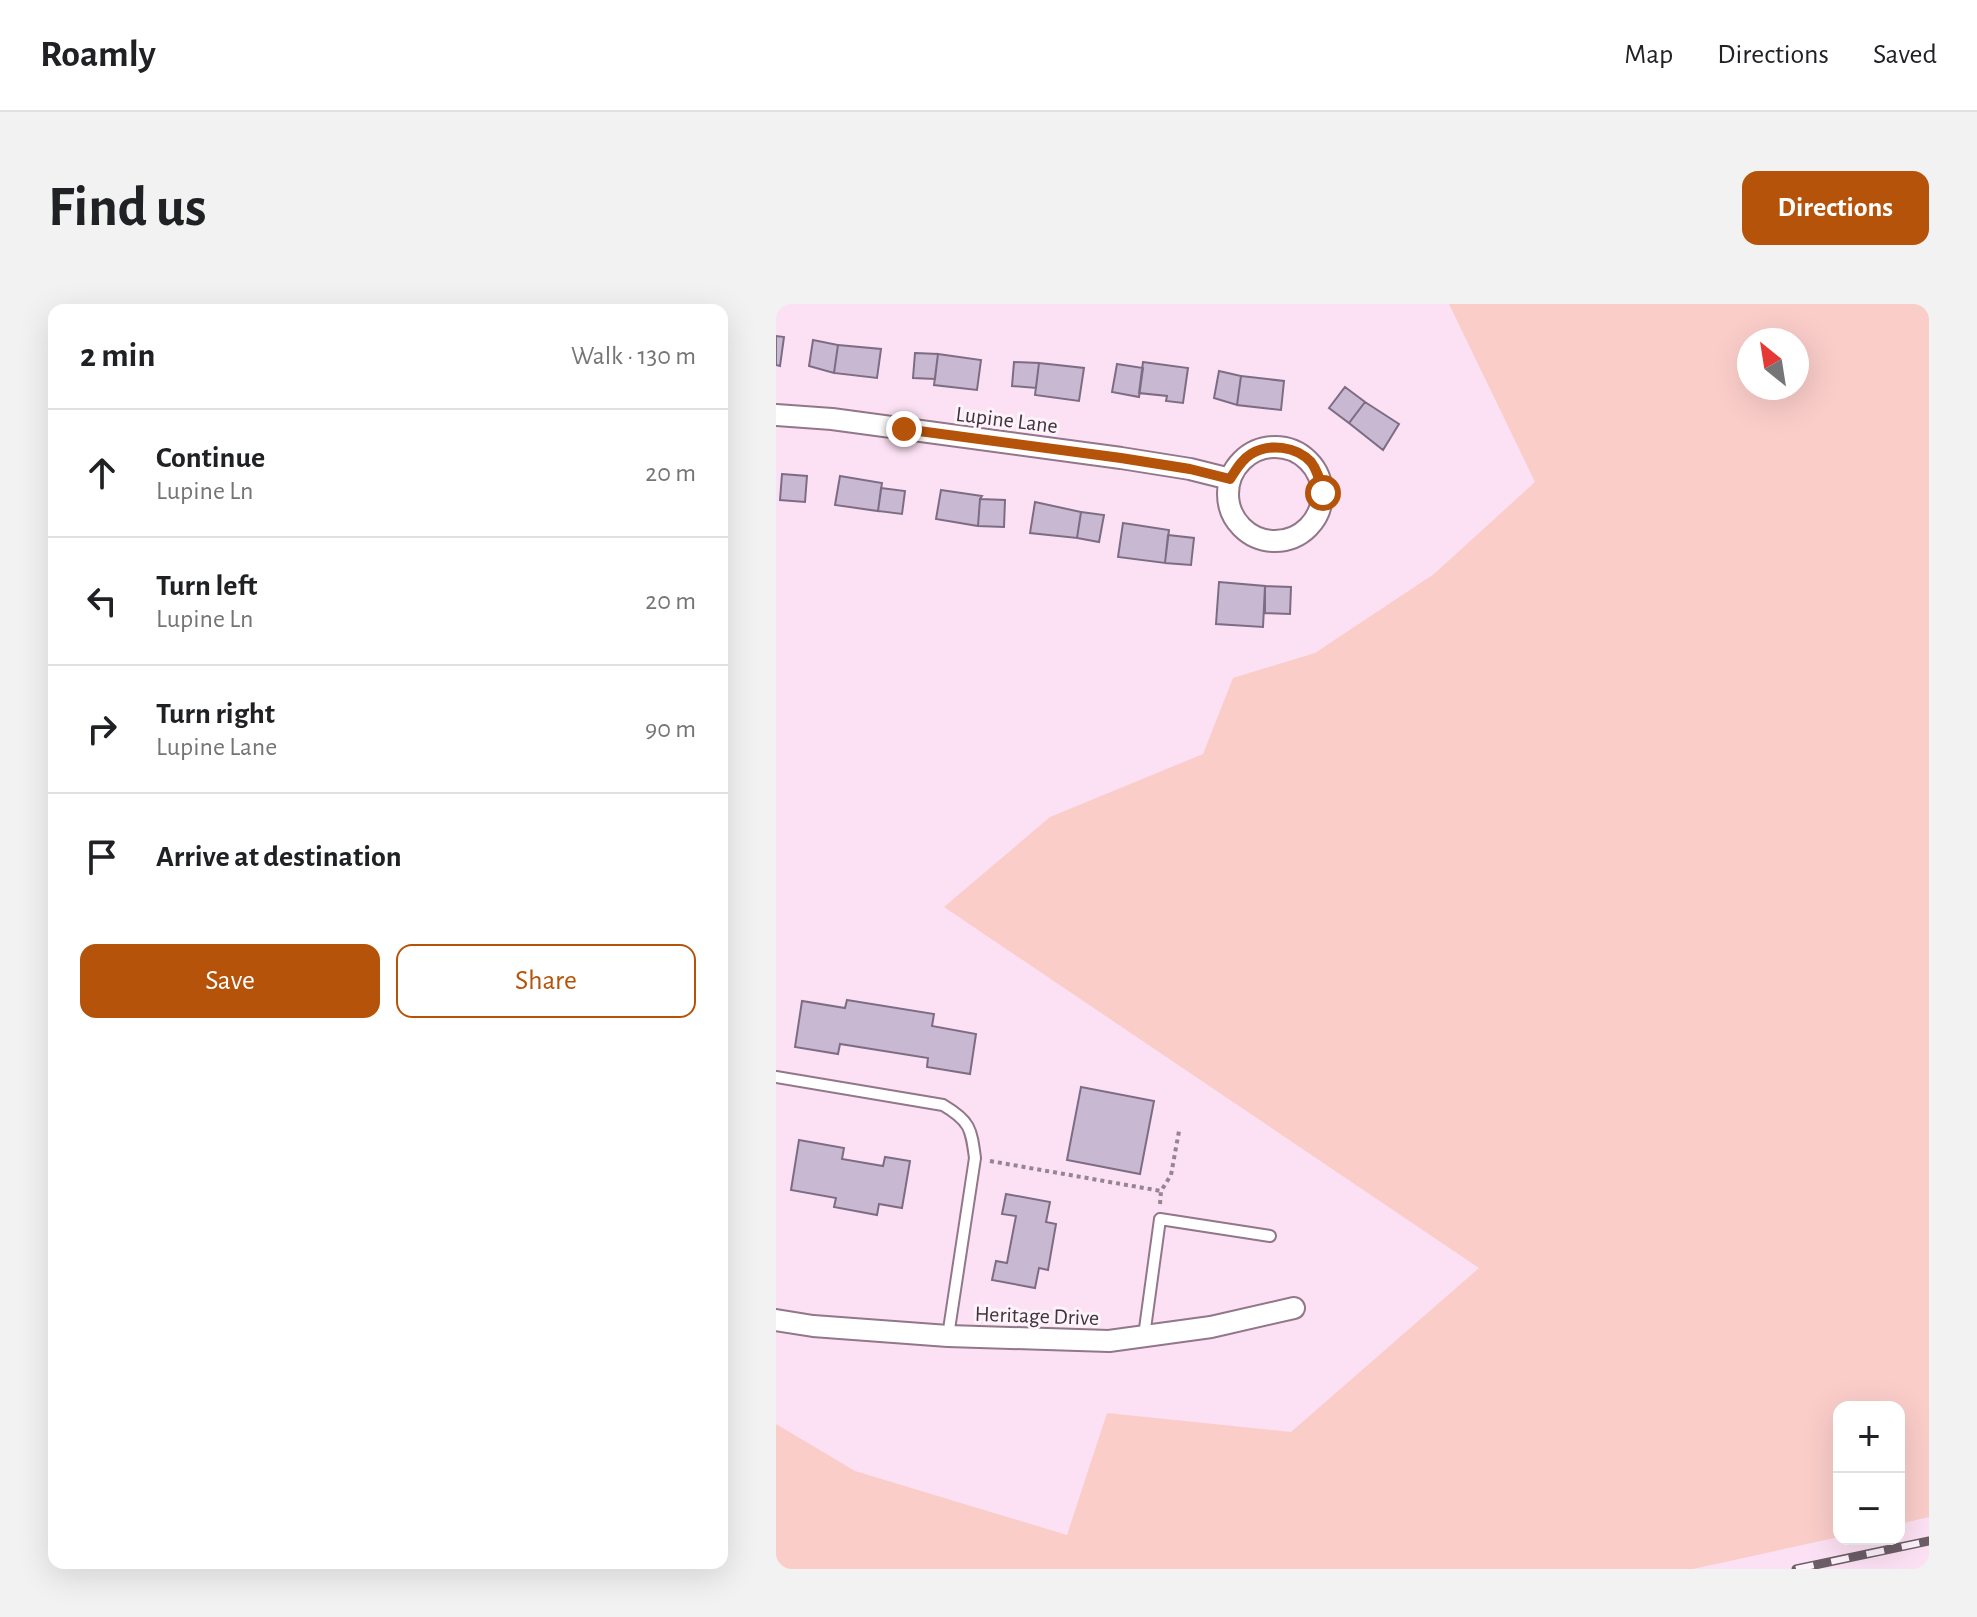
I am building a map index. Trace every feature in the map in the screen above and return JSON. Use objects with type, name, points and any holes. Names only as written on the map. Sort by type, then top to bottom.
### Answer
[{"type":"street","name":"Lupine Lane","points":[[776,415],[832,419],[1121,458],[1230,479]]},
{"type":"street","points":[[1266,448],[1290,450],[1311,462],[1319,477],[1323,493],[1321,509],[1314,522],[1290,539],[1261,539],[1247,532],[1230,509],[1230,479],[1238,465],[1251,454],[1266,448]]},
{"type":"street","name":"Heritage Drive","points":[[776,1320],[813,1326],[948,1336],[1109,1341],[1211,1327],[1294,1308]]},
{"type":"lane","points":[[776,1078],[943,1105],[961,1116],[972,1134],[975,1158],[948,1336]]},
{"type":"lane","points":[[1144,1337],[1160,1219],[1270,1236]]},
{"type":"path","points":[[1160,1219],[1161,1191],[1171,1175],[1179,1131]]},
{"type":"path","points":[[975,1158],[1161,1191]]},
{"type":"shaded area","points":[[1449,304],[1929,304],[1929,1517],[1905,1523],[1905,1401],[1833,1401],[1833,1538],[1693,1569],[776,1569],[776,1424],[855,1471],[1067,1535],[1107,1413],[1291,1432],[1479,1268],[944,907],[1050,817],[1203,754],[1233,678],[1315,653],[1434,574],[1535,482]]},
{"type":"building","points":[[776,336],[784,337],[780,366],[776,365]]},
{"type":"building","points":[[813,340],[838,345],[834,373],[809,366]]},
{"type":"building","points":[[838,345],[881,349],[877,378],[834,373]]},
{"type":"building","points":[[915,353],[938,354],[935,379],[913,378]]},
{"type":"building","points":[[938,354],[981,360],[977,390],[934,385]]},
{"type":"building","points":[[1014,362],[1039,363],[1036,388],[1012,386]]},
{"type":"building","points":[[1143,362],[1188,368],[1183,403],[1166,401],[1167,396],[1139,393]]},
{"type":"building","points":[[1039,363],[1084,368],[1079,401],[1035,395]]},
{"type":"building","points":[[1117,364],[1143,368],[1139,397],[1112,392]]},
{"type":"building","points":[[1219,371],[1241,376],[1237,405],[1214,398]]},
{"type":"building","points":[[1241,376],[1284,381],[1281,410],[1237,405]]},
{"type":"building","points":[[1345,387],[1365,402],[1349,423],[1329,408]]},
{"type":"building","points":[[1365,402],[1399,424],[1383,450],[1349,423]]},
{"type":"building","points":[[782,474],[807,476],[805,502],[780,500]]},
{"type":"building","points":[[840,476],[882,483],[878,511],[835,505]]},
{"type":"building","points":[[881,488],[905,491],[902,514],[878,511]]},
{"type":"building","points":[[941,490],[982,496],[978,526],[936,519]]},
{"type":"building","points":[[980,499],[1005,500],[1004,527],[978,526]]},
{"type":"building","points":[[1035,502],[1081,512],[1077,538],[1030,533]]},
{"type":"building","points":[[1081,512],[1104,515],[1099,542],[1077,538]]},
{"type":"building","points":[[1123,523],[1169,530],[1165,563],[1118,557]]},
{"type":"building","points":[[1168,535],[1194,538],[1191,565],[1165,563]]},
{"type":"building","points":[[1219,582],[1265,586],[1263,627],[1216,624]]},
{"type":"building","points":[[1265,586],[1291,587],[1290,614],[1265,613]]},
{"type":"building","points":[[847,1000],[934,1014],[932,1026],[976,1034],[970,1074],[927,1067],[928,1058],[840,1044],[838,1054],[795,1047],[802,1001],[845,1008]]},
{"type":"building","points":[[1081,1087],[1154,1101],[1140,1174],[1067,1160]]},
{"type":"building","points":[[799,1140],[844,1148],[842,1159],[883,1166],[885,1157],[910,1161],[902,1208],[879,1204],[877,1215],[834,1207],[836,1198],[791,1190]]},
{"type":"building","points":[[1006,1194],[1050,1202],[1046,1222],[1056,1224],[1048,1270],[1039,1268],[1035,1288],[992,1280],[996,1261],[1007,1263],[1016,1216],[1002,1214]]},
{"type":"railway","points":[[1796,1569],[1929,1541]]},
{"type":"route","points":[[904,429],[1121,458],[1230,479],[1238,465],[1251,454],[1266,448],[1282,448],[1298,453],[1311,462],[1323,493]]}]
